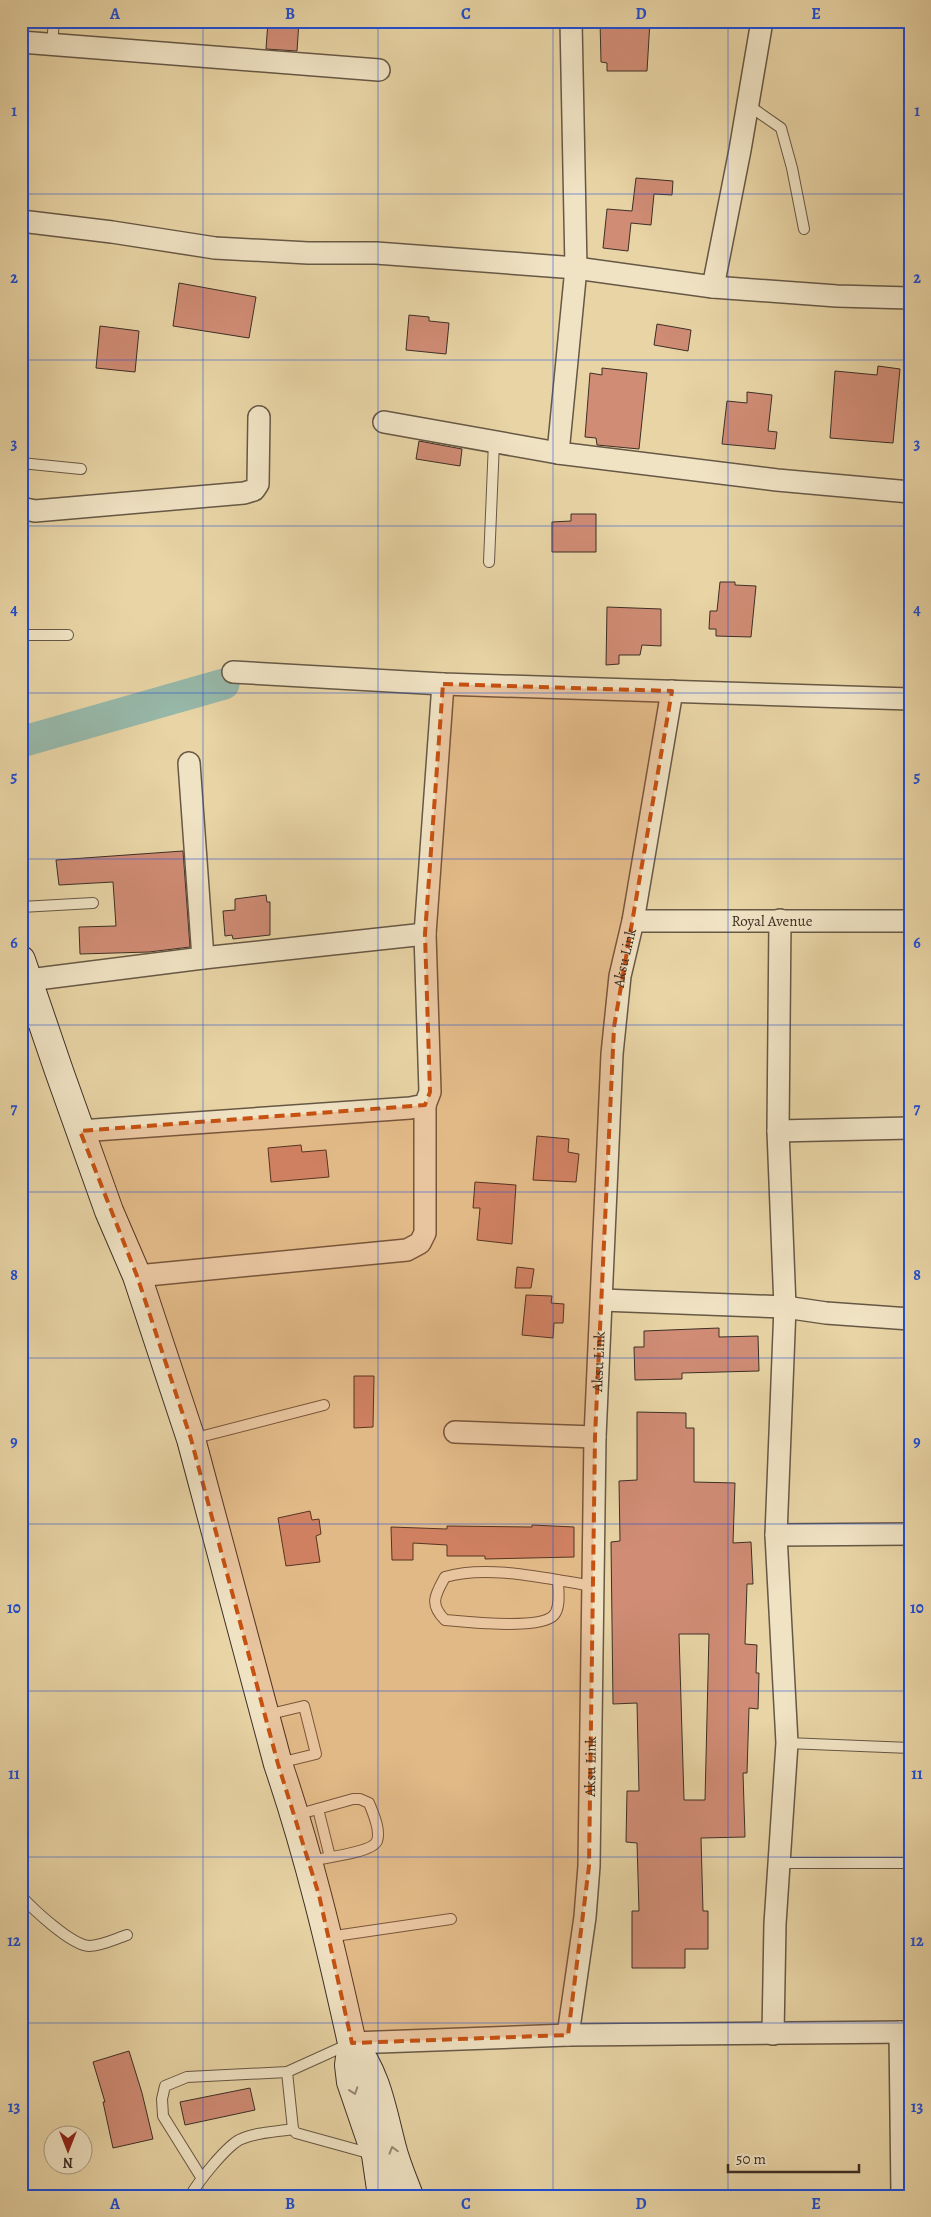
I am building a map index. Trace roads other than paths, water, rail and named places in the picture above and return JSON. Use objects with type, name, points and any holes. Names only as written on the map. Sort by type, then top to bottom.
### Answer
[{"type":"main road","points":[[25,970],[80,1132],[109,1211],[137,1276],[191,1440],[278,1764],[307,1812],[319,1859],[328,1937],[352,2043],[349,2065],[351,2082],[376,2156],[382,2196]]},
{"type":"main road","points":[[352,2043],[364,2058],[374,2078],[392,2148],[409,2196]]},
{"type":"street","points":[[558,453],[576,268],[571,21]]},
{"type":"street","points":[[713,287],[762,21]]},
{"type":"street","points":[[21,42],[379,70]]},
{"type":"street","points":[[21,221],[112,232],[215,248],[308,253],[376,253],[576,268],[713,287],[837,296],[910,298]]},
{"type":"street","points":[[21,508],[35,511],[244,493],[254,490],[258,484],[259,417]]},
{"type":"street","points":[[384,422],[558,453],[777,480],[910,492]]},
{"type":"street","points":[[233,672],[443,684],[910,699]]},
{"type":"street","points":[[137,1276],[407,1250],[420,1243],[425,1232],[425,1105],[430,1092],[425,934],[443,684]]},
{"type":"street","name":"Aksu Link","points":[[568,2034],[585,1916],[589,1866],[595,1437],[602,1300],[603,1226],[614,1027],[620,976],[633,921],[672,691]]},
{"type":"street","points":[[189,763],[203,958]]},
{"type":"street","points":[[773,2034],[775,1924],[787,1743],[776,1535],[785,1307],[778,1131],[780,920]]},
{"type":"street","name":"Royal Avenue","points":[[633,921],[780,920],[910,922]]},
{"type":"street","points":[[25,970],[203,958],[425,934]]},
{"type":"street","points":[[80,1132],[410,1108],[425,1105]]},
{"type":"street","points":[[778,1131],[910,1128]]},
{"type":"street","points":[[602,1300],[785,1307],[826,1313],[910,1319]]},
{"type":"street","points":[[455,1432],[595,1437]]},
{"type":"street","points":[[776,1535],[910,1534]]},
{"type":"street","points":[[352,2043],[568,2034],[905,2032],[902,2196]]},
{"type":"lane","points":[[52,44],[54,21]]},
{"type":"lane","points":[[748,105],[781,128],[792,168],[804,229]]},
{"type":"lane","points":[[488,562],[494,442]]},
{"type":"lane","points":[[21,463],[81,469]]},
{"type":"lane","points":[[21,635],[68,635]]},
{"type":"lane","points":[[21,907],[93,903]]},
{"type":"lane","points":[[191,1440],[324,1405]]},
{"type":"lane","points":[[558,1580],[558,1603],[554,1614],[546,1621],[492,1623],[445,1620],[438,1613],[435,1604],[435,1595],[445,1577],[456,1574],[519,1574],[558,1580],[593,1586]]},
{"type":"lane","points":[[264,1715],[304,1706],[316,1754],[278,1764]]},
{"type":"lane","points":[[787,1743],[910,1748]]},
{"type":"lane","points":[[307,1812],[352,1799],[366,1800],[369,1803],[377,1827],[377,1840],[374,1844],[360,1851],[319,1859]]},
{"type":"lane","points":[[779,1863],[910,1864]]},
{"type":"lane","points":[[21,1896],[50,1924],[86,1945],[96,1945],[126,1936]]},
{"type":"lane","points":[[328,1937],[451,1919]]},
{"type":"lane","points":[[201,2177],[163,2116],[162,2099],[165,2086],[187,2077],[286,2072],[352,2043]]},
{"type":"lane","points":[[286,2072],[293,2129]]},
{"type":"lane","points":[[190,2196],[201,2177],[238,2141],[262,2133],[293,2129],[301,2135],[376,2156]]},
{"type":"waterway","points":[[21,742],[224,684]]}]
